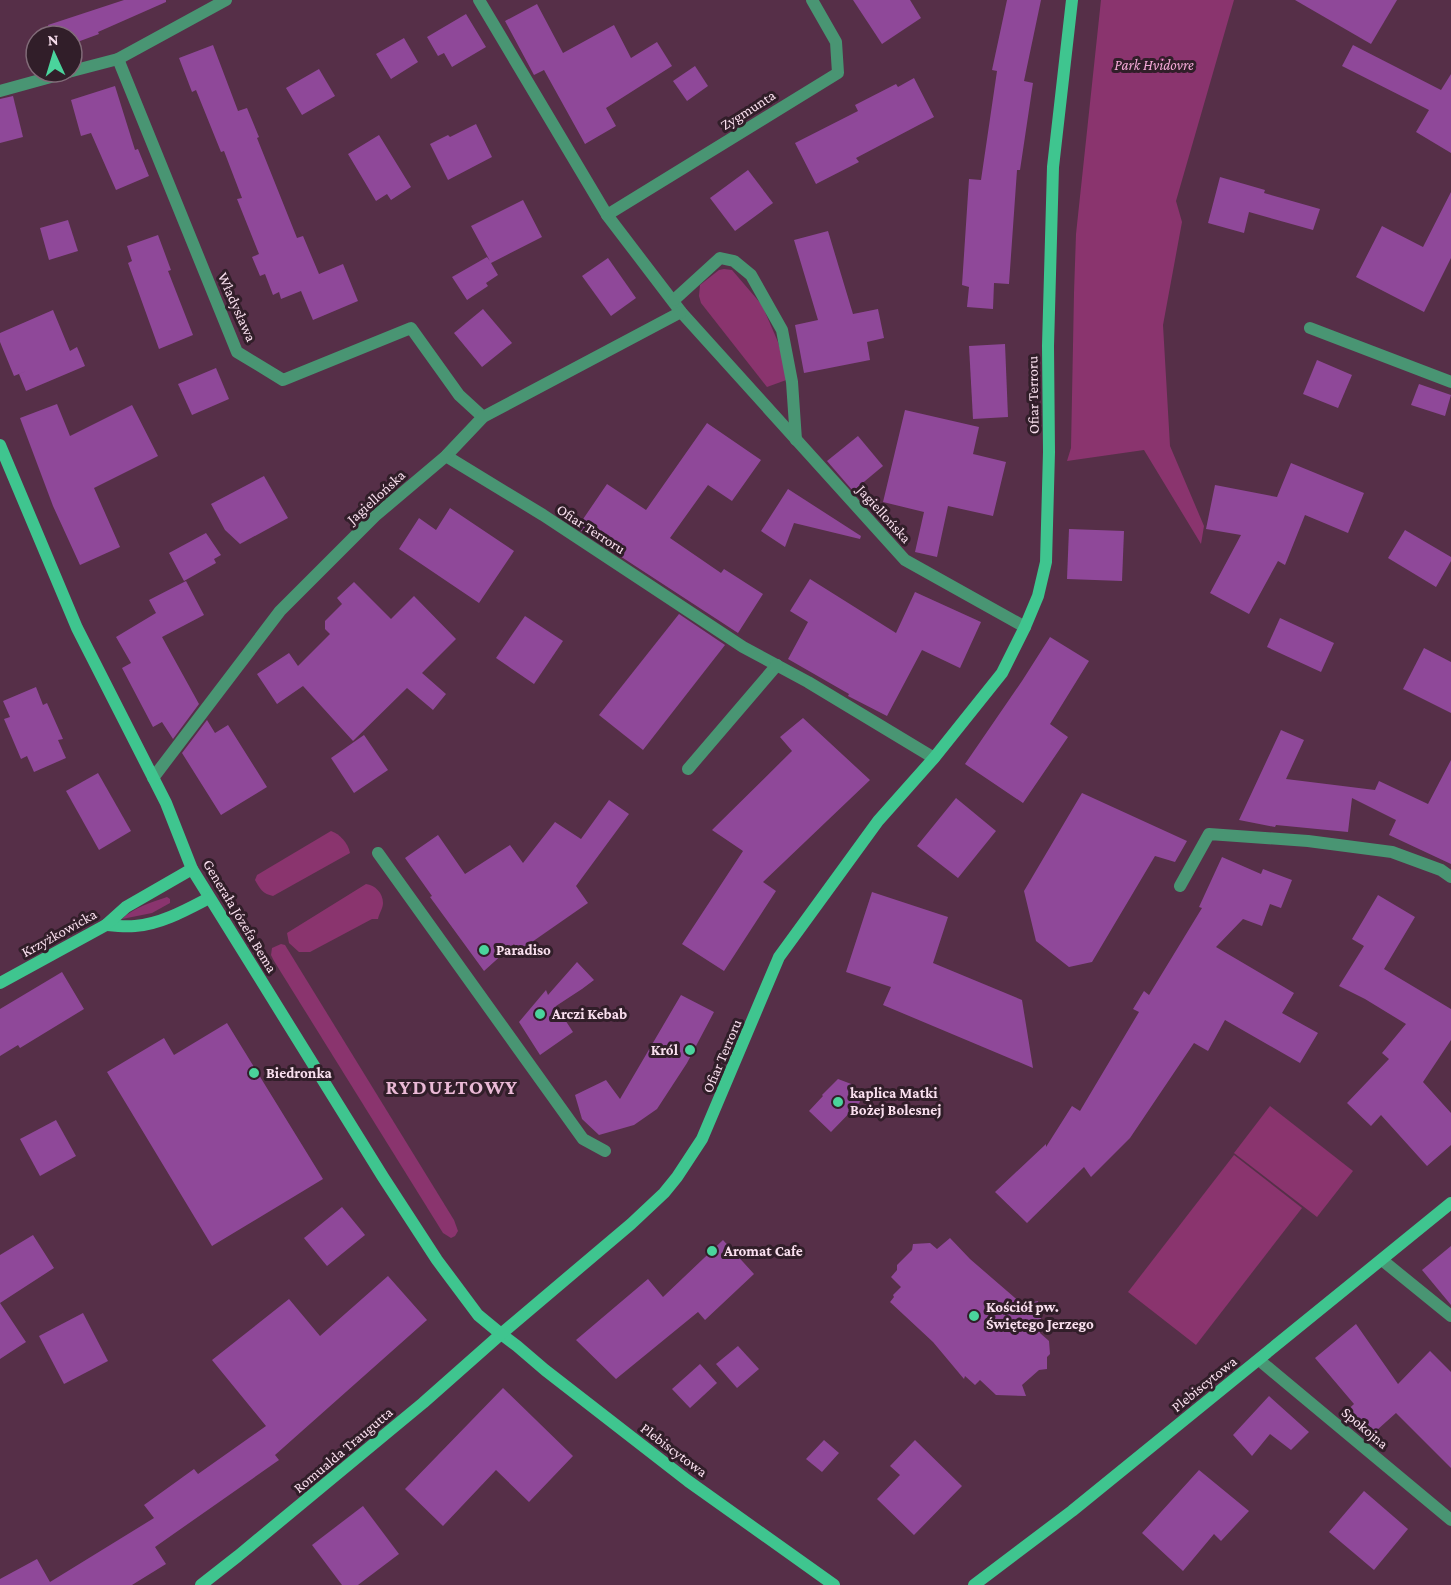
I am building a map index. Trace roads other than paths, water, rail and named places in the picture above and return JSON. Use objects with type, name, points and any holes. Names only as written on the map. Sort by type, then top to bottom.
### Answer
[{"type":"street","points":[[84,68],[118,59],[226,0]]},
{"type":"street","name":"Jagiellońska","points":[[480,0],[607,215],[681,312],[905,560],[1025,627]]},
{"type":"street","name":"Zygmunta","points":[[607,215],[838,73],[836,42],[812,0]]},
{"type":"street","name":"Ofiar Terroru","points":[[501,1334],[631,1224],[664,1193],[677,1177],[702,1139],[779,957],[878,821],[934,758],[1002,673],[1025,627],[1038,596],[1046,562],[1049,452],[1048,346],[1053,167],[1072,0]]},
{"type":"street","name":"Władysława","points":[[118,59],[237,352],[283,380],[411,328],[459,395],[483,417]]},
{"type":"street","points":[[0,91],[26,84]]},
{"type":"street","points":[[674,300],[720,258],[734,261],[751,275],[782,330],[792,382],[796,440]]},
{"type":"street","name":"Jagiellońska","points":[[153,778],[280,611],[375,516],[446,456],[483,417],[681,312]]},
{"type":"street","points":[[1310,328],[1451,382]]},
{"type":"street","name":"Generała Józefa Bema","points":[[0,445],[77,628],[166,803],[192,869],[427,1246],[478,1314],[501,1334]]},
{"type":"street","name":"Ofiar Terroru","points":[[446,456],[743,646],[934,758]]},
{"type":"street","points":[[688,769],[777,665]]},
{"type":"street","points":[[1180,886],[1209,834],[1308,841],[1392,852],[1441,870],[1451,877]]},
{"type":"street","points":[[378,853],[583,1139],[605,1151]]},
{"type":"street","name":"Krzyżkowicka","points":[[0,983],[106,925],[126,907],[192,869]]},
{"type":"street","points":[[106,925],[151,924],[209,898]]},
{"type":"street","name":"Plebiscytowa","points":[[974,1585],[1072,1512],[1451,1203]]},
{"type":"street","points":[[1382,1260],[1451,1317]]},
{"type":"street","name":"Romualda Traugutta","points":[[201,1585],[414,1410],[501,1334]]},
{"type":"street","name":"Plebiscytowa","points":[[501,1334],[688,1480],[834,1585]]},
{"type":"street","name":"Spokojna","points":[[1259,1359],[1451,1520]]},
{"type":"place","name":"Paradiso","points":[[484,950]]},
{"type":"place","name":"Arczi Kebab","points":[[540,1014]]},
{"type":"place","name":"Król","points":[[690,1050]]},
{"type":"place","name":"Biedronka","points":[[254,1073]]},
{"type":"place","name":"kaplica Matki Bożej Bolesnej","points":[[838,1102]]},
{"type":"place","name":"Aromat Cafe","points":[[712,1251]]},
{"type":"place","name":"Kościół pw. Świętego Jerzego","points":[[974,1316]]},
{"type":"district","name":"RYDUŁTOWY","points":[[452,1087]]},
{"type":"park label","name":"Park Hvidovre","points":[[1154,65]]}]
